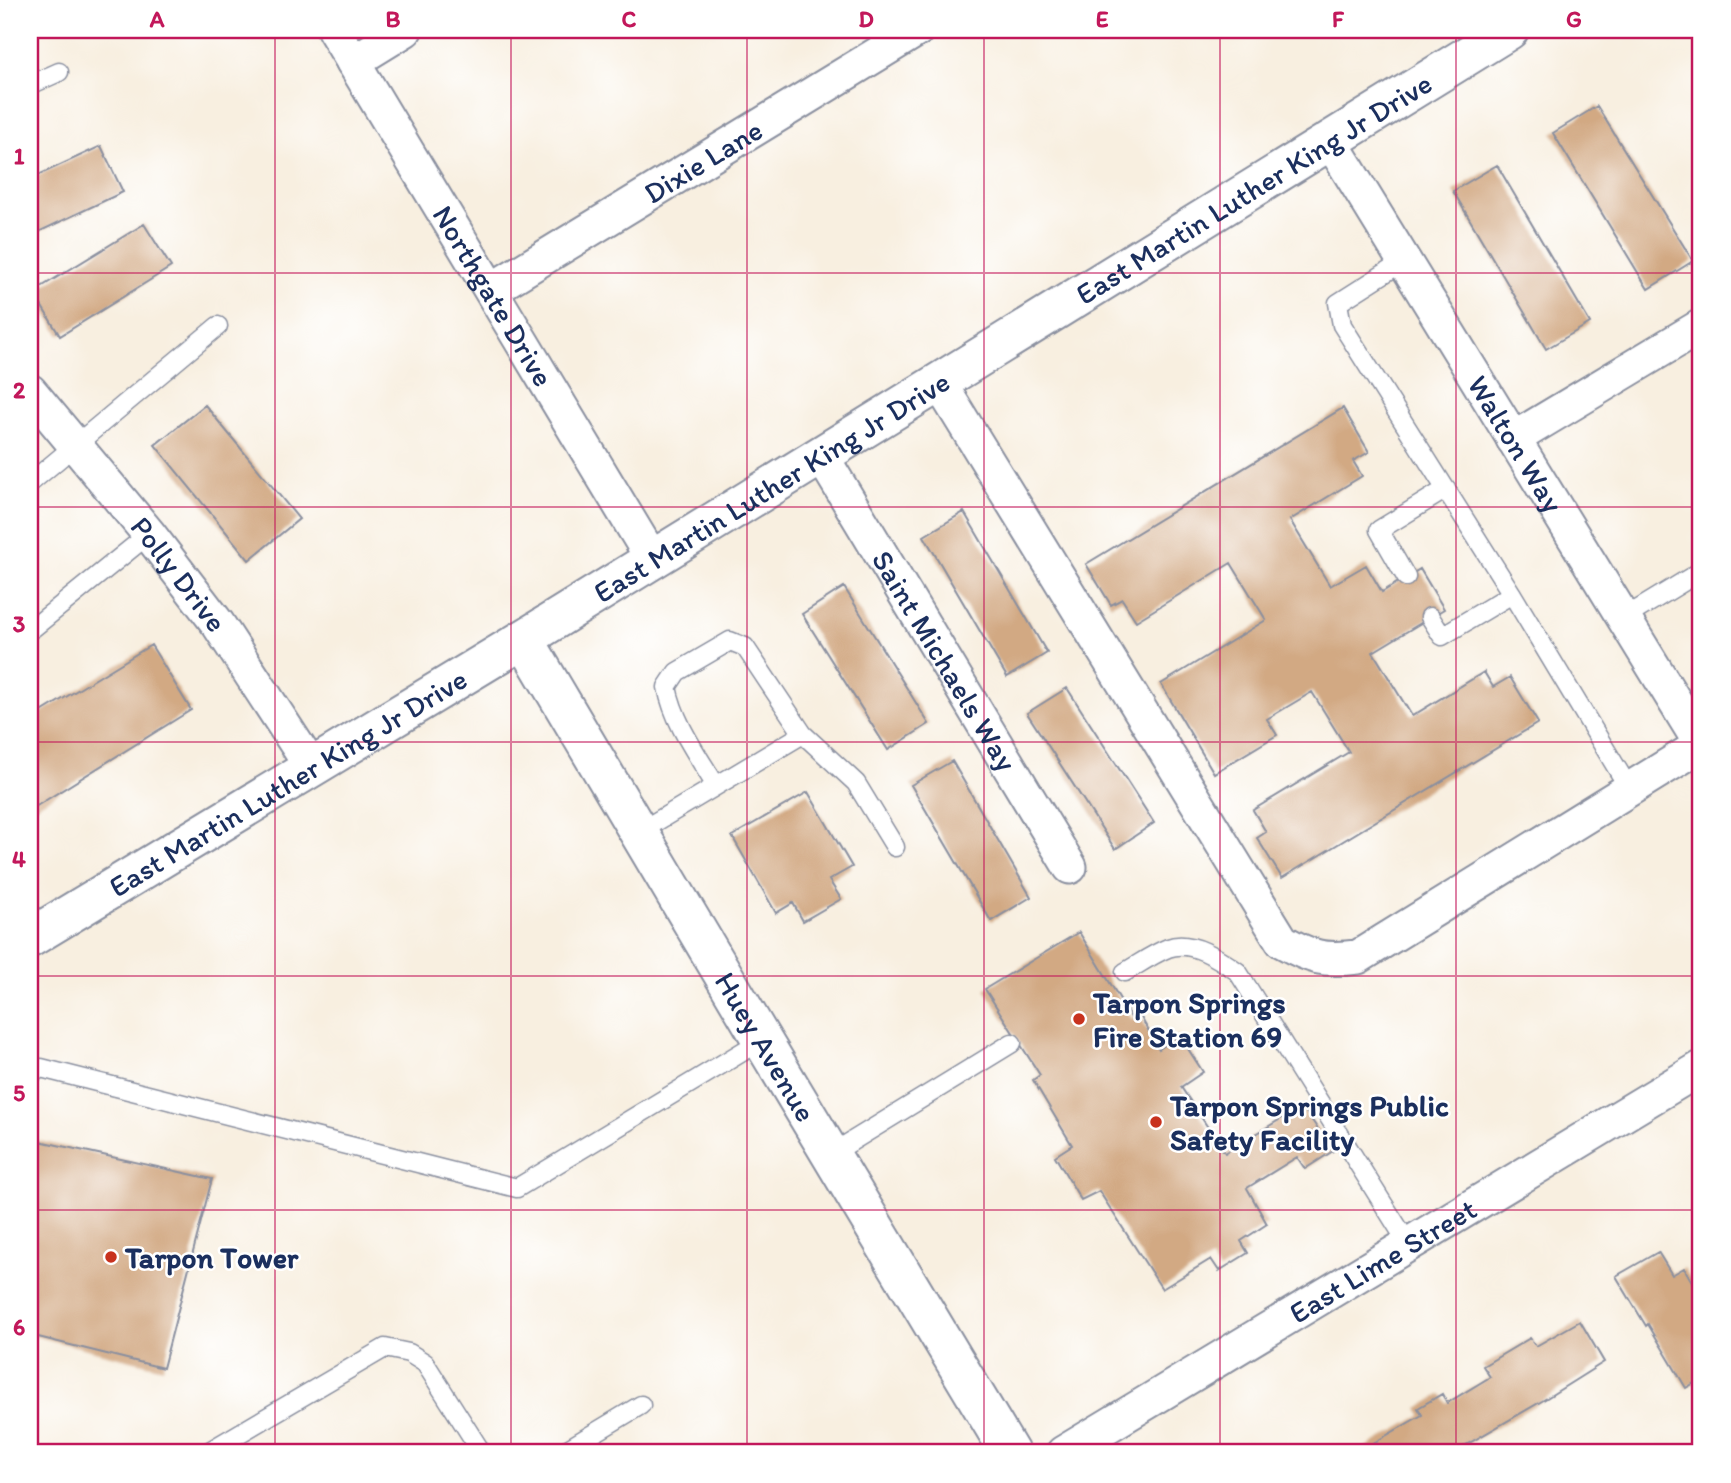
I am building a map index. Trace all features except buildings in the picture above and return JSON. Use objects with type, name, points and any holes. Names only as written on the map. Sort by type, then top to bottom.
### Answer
[{"type":"street","name":"Northgate Drive","points":[[334,30],[653,560]]},
{"type":"street","points":[[353,62],[405,30]]},
{"type":"street","name":"Dixie Lane","points":[[491,290],[917,30]]},
{"type":"street","name":"East Martin Luther King Jr Drive","points":[[30,938],[940,384],[1509,30]]},
{"type":"street","name":"Walton Way","points":[[1331,142],[1701,745]]},
{"type":"street","points":[[1513,439],[1701,326]]},
{"type":"street","points":[[940,384],[1282,941],[1307,955],[1334,960],[1358,957],[1701,745]]},
{"type":"street","name":"Polly Drive","points":[[30,391],[149,534],[232,644],[312,768]]},
{"type":"street","name":"Saint Michaels Way","points":[[821,455],[1070,866]]},
{"type":"street","name":"Huey Avenue","points":[[524,639],[1010,1453]]},
{"type":"street","name":"East Lime Street","points":[[1063,1453],[1701,1068]]},
{"type":"lane","points":[[30,85],[59,72]]},
{"type":"lane","points":[[1404,261],[1338,303],[1342,325],[1512,594],[1630,790]]},
{"type":"lane","points":[[30,483],[218,326]]},
{"type":"lane","points":[[1406,577],[1379,530],[1446,489]]},
{"type":"lane","points":[[30,629],[149,534]]},
{"type":"lane","points":[[1624,618],[1701,571]]},
{"type":"lane","points":[[1430,617],[1442,636],[1512,594]]},
{"type":"lane","points":[[716,786],[676,717],[667,687],[677,672],[730,641],[745,647],[803,734],[856,783],[895,847]]},
{"type":"lane","points":[[639,832],[803,734]]},
{"type":"lane","points":[[1125,972],[1171,947],[1197,948],[1219,958],[1238,972],[1409,1245]]},
{"type":"lane","points":[[30,1075],[41,1068],[517,1188],[762,1041]]},
{"type":"lane","points":[[831,1154],[1012,1043]]},
{"type":"lane","points":[[206,1453],[384,1348],[409,1353],[425,1363],[482,1453]]},
{"type":"lane","points":[[561,1453],[641,1405]]},
{"type":"place","name":"Tarpon Springs Fire Station 69","points":[[1079,1019]]},
{"type":"place","name":"Tarpon Springs Public Safety Facility","points":[[1156,1122]]},
{"type":"place","name":"Tarpon Tower","points":[[111,1257]]}]
